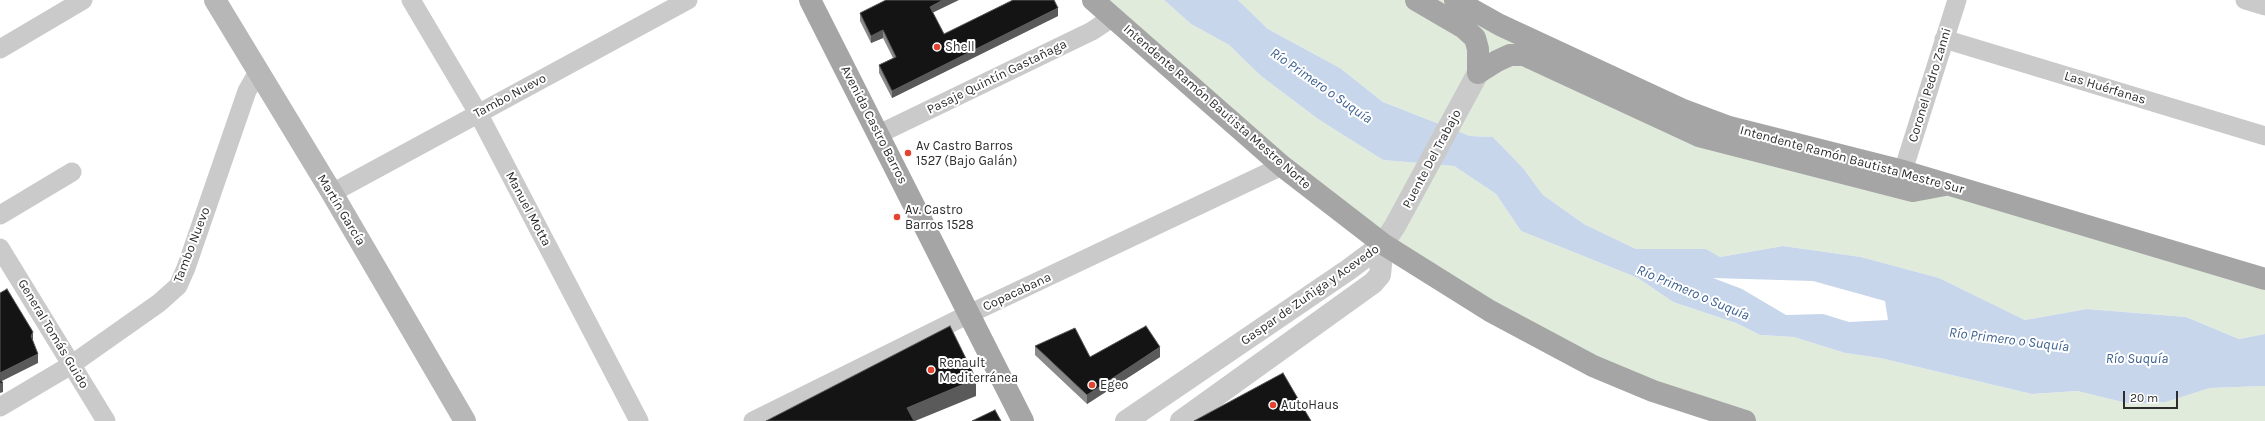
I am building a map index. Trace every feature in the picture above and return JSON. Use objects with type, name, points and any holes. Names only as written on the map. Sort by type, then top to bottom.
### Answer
[{"type":"main road","name":"Martín García","points":[[215,0],[332,193],[464,421]]},
{"type":"main road","name":"Avenida Castro Barros","points":[[810,0],[1023,421]]},
{"type":"main road","name":"Intendente Ramón Bautista Mestre Norte","points":[[1093,0],[1282,166],[1383,244],[1490,311],[1593,366],[1653,391],[1735,420]]},
{"type":"main road","points":[[1416,0],[1464,28],[1475,38],[1481,68],[1510,55],[1524,55],[1699,136],[1913,191],[1946,185]]},
{"type":"main road","name":"Intendente Ramón Bautista Mestre Sur","points":[[1455,0],[1500,25],[1688,111],[1756,135],[1903,171],[2265,279]]},
{"type":"street","points":[[0,49],[83,0]]},
{"type":"street","name":"Manuel Motta","points":[[411,0],[478,113],[639,421]]},
{"type":"street","name":"Tambo Nuevo","points":[[332,193],[688,0]]},
{"type":"street","name":"Coronel Pedro Zanni","points":[[1903,171],[1957,0]]},
{"type":"street","points":[[2244,0],[2265,6]]},
{"type":"street","name":"Pasaje Quintín Gastañaga","points":[[879,134],[1092,31],[1113,17]]},
{"type":"street","name":"Las Huérfanas","points":[[1944,39],[2265,136]]},
{"type":"street","name":"Puente Del Trabajo","points":[[1383,244],[1396,226],[1481,68]]},
{"type":"street","name":"Tambo Nuevo","points":[[0,407],[71,365],[159,303],[178,286],[186,268],[247,91],[258,72]]},
{"type":"street","name":"Copacabana","points":[[753,421],[969,314],[1282,166]]},
{"type":"street","points":[[0,215],[72,172]]},
{"type":"street","name":"Gaspar de Zuñiga y Acevedo","points":[[1126,421],[1348,270],[1383,244]]},
{"type":"street","name":"Gaspar de Zuñiga y Acevedo","points":[[1181,421],[1373,283],[1380,274],[1383,244]]},
{"type":"street","name":"General Tomás Guido","points":[[0,248],[106,421]]},
{"type":"green space","points":[[1093,0],[1164,0],[1191,24],[1229,45],[1261,76],[1318,119],[1383,160],[1454,166],[1496,194],[1521,231],[1638,278],[1673,302],[1736,323],[1760,335],[1794,337],[1845,353],[1880,358],[2032,394],[2077,391],[2131,404],[2166,402],[2210,388],[2265,386],[2265,421],[1745,421],[1653,391],[1383,244]]},
{"type":"green space","points":[[1238,0],[1455,0],[1681,109],[2265,279],[2265,334],[2239,339],[2186,317],[2087,309],[2025,320],[1939,278],[1861,257],[1783,246],[1720,257],[1706,249],[1636,249],[1584,224],[1543,195],[1523,168],[1493,137],[1470,136],[1383,102],[1340,68],[1268,29]]},
{"type":"water","name":"Río Suquía","points":[[1164,0],[1238,0],[1268,29],[1340,68],[1383,102],[1470,136],[1493,137],[1523,168],[1543,195],[1584,224],[1636,249],[1706,249],[1720,257],[1783,246],[1861,257],[1939,278],[2025,320],[2087,309],[2186,317],[2239,339],[2265,334],[2265,386],[2210,388],[2166,402],[2131,404],[2077,391],[2032,394],[1880,358],[1845,353],[1794,337],[1760,335],[1736,323],[1673,302],[1638,278],[1521,231],[1496,194],[1454,166],[1383,160],[1318,119],[1261,76],[1229,45],[1191,24]],"holes":[[[1713,278],[1813,281],[1885,301],[1888,320],[1849,322],[1823,314],[1786,315],[1742,289]]]},
{"type":"building","points":[[886,0],[943,0],[930,7],[944,34],[1013,0],[1054,0],[1058,8],[892,91],[879,65],[896,57],[883,30],[871,36],[860,13]]},
{"type":"building","points":[[7,289],[33,332],[31,336],[38,354],[0,373],[0,293]]},
{"type":"building","name":"Renault Mediterránea","points":[[950,326],[976,379],[907,408],[914,421],[766,421]]},
{"type":"building","name":"Egeo","points":[[1146,326],[1160,347],[1087,395],[1035,346],[1075,328],[1090,357]]},
{"type":"building","points":[[1283,373],[1311,421],[1194,421]]},
{"type":"building","points":[[995,410],[1001,421],[972,421]]},
{"type":"place","name":"Shell","points":[[937,47]]},
{"type":"place","name":"Av Castro Barros 1527 (Bajo Galán)","points":[[908,153]]},
{"type":"place","name":"Av. Castro Barros 1528","points":[[897,217]]},
{"type":"place","name":"Renault Mediterránea","points":[[931,370]]},
{"type":"place","name":"Egeo","points":[[1092,385]]},
{"type":"place","name":"AutoHaus","points":[[1273,405]]},
{"type":"water label","name":"Río Primero o Suquía","points":[[1321,86]]},
{"type":"water label","name":"Río Primero o Suquía","points":[[1693,293]]},
{"type":"water label","name":"Río Primero o Suquía","points":[[2009,340]]}]
